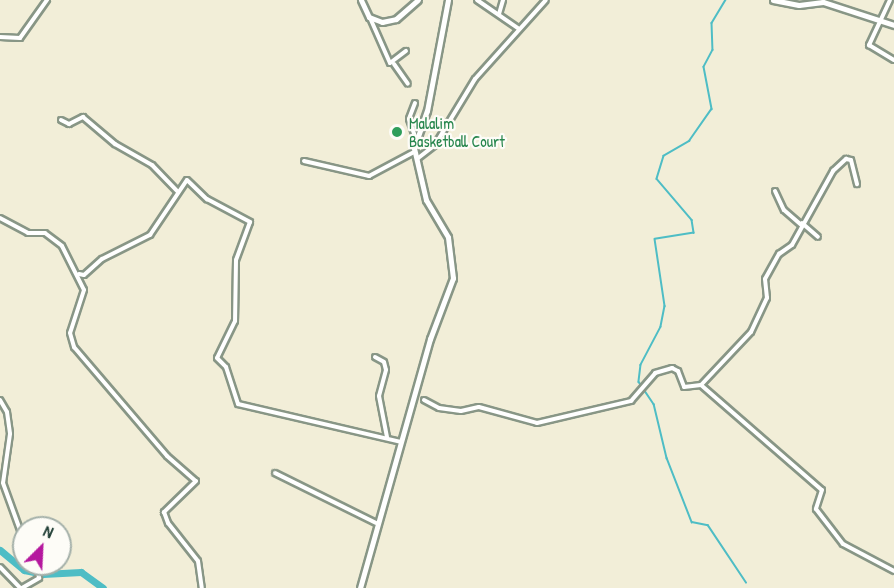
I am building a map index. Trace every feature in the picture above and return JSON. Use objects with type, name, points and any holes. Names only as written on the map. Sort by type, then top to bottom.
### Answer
[{"type":"street","points":[[0,37],[20,38],[47,0]]},
{"type":"street","points":[[361,0],[389,62],[394,64],[408,84]]},
{"type":"street","points":[[372,20],[396,20],[418,0]]},
{"type":"street","points":[[360,588],[376,523],[401,442],[420,398],[430,339],[453,278],[448,237],[426,200],[414,152],[416,139],[427,111],[448,0]]},
{"type":"street","points":[[477,0],[519,29]]},
{"type":"street","points":[[499,14],[503,0]]},
{"type":"street","points":[[416,159],[435,145],[475,79],[546,0]]},
{"type":"street","points":[[773,0],[835,3],[878,21],[894,25]]},
{"type":"street","points":[[890,0],[878,21],[869,45],[894,60]]},
{"type":"street","points":[[394,64],[406,51]]},
{"type":"street","points":[[415,103],[409,119],[416,139]]},
{"type":"street","points":[[61,120],[69,123],[83,117],[115,144],[152,165],[178,192]]},
{"type":"street","points":[[304,162],[369,176],[414,152]]},
{"type":"street","points":[[420,398],[439,408],[461,411],[479,407],[537,423],[631,401],[640,395],[655,373],[672,368],[678,371],[684,387],[701,385],[751,332],[767,298],[765,279],[780,252],[792,245],[801,224],[833,171],[846,159],[850,160],[857,184]]},
{"type":"street","points":[[79,274],[84,275],[102,258],[150,235],[187,180],[207,199],[250,222],[236,260],[235,321],[217,358],[226,367],[238,404],[401,442]]},
{"type":"street","points":[[775,191],[784,210],[818,237]]},
{"type":"street","points":[[0,218],[28,232],[42,232],[55,239],[79,274],[84,297],[70,333],[74,346],[167,456],[196,481],[164,512],[198,561],[202,588]]},
{"type":"street","points":[[375,357],[386,365],[386,383],[379,396],[387,437]]},
{"type":"street","points":[[701,385],[822,490],[816,509],[843,544],[894,572]]},
{"type":"street","points":[[0,400],[7,412],[10,434],[3,483],[15,516]]},
{"type":"street","points":[[275,473],[376,523]]},
{"type":"street","points":[[0,567],[21,588],[39,576]]},
{"type":"green space","name":"Malalim Basketball Court","points":[[394,125],[400,125],[404,132],[400,139],[394,139],[390,135],[390,129]]},
{"type":"waterway","points":[[726,0],[712,23],[713,50],[704,67],[712,109],[690,141],[664,156],[657,179],[692,220],[694,233],[655,239],[665,306],[661,327],[641,365],[639,382],[654,404],[667,458],[692,522],[708,525],[746,582]]},
{"type":"waterway","points":[[0,550],[24,570],[43,574],[81,572],[103,588]]},
{"type":"place","name":"Malalim Basketball Court","points":[[397,132]]}]
